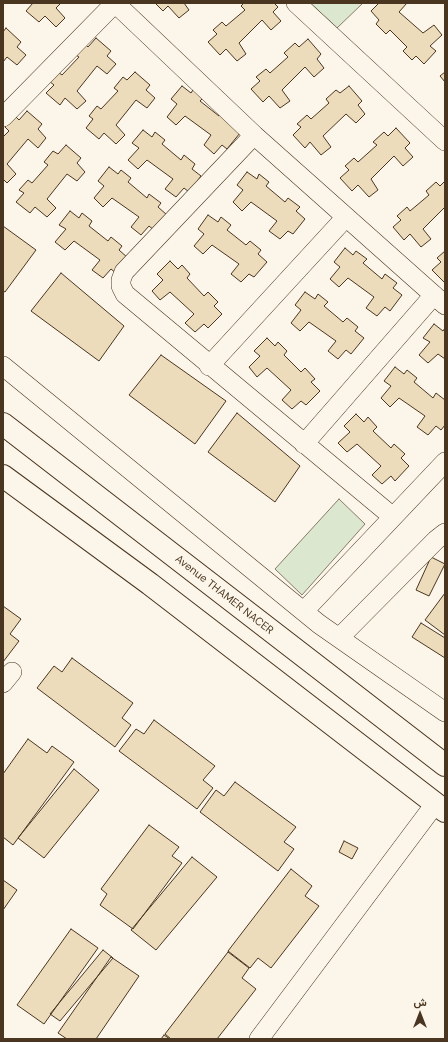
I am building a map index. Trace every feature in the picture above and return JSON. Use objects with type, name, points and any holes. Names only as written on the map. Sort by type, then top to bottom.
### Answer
[{"type":"highway","name":"Avenue THAMER NACER","points":[[3,424],[445,766]]},
{"type":"highway","points":[[3,476],[150,584],[440,808]]},
{"type":"street","points":[[3,118],[115,3],[254,135],[439,300],[304,444]]},
{"type":"street","points":[[296,3],[445,141]]},
{"type":"street","points":[[254,135],[124,272],[121,280],[121,286],[125,294],[209,366],[393,517]]},
{"type":"street","points":[[209,366],[346,218]]},
{"type":"street","points":[[3,366],[304,611],[339,638],[445,712]]},
{"type":"street","points":[[304,611],[445,462]]},
{"type":"street","points":[[339,638],[436,540],[445,533]]},
{"type":"street","points":[[259,1039],[440,808]]},
{"type":"green space","points":[[310,3],[363,3],[337,28]]},
{"type":"green space","points":[[339,499],[365,524],[302,595],[275,569]]},
{"type":"building","points":[[33,3],[61,3],[56,8],[65,18],[56,27],[45,16],[39,22],[26,11]]},
{"type":"building","points":[[155,3],[184,3],[189,10],[179,18],[168,6],[163,11]]},
{"type":"building","points":[[244,3],[274,3],[278,7],[273,12],[281,21],[271,30],[262,20],[239,43],[246,54],[237,61],[226,49],[220,55],[208,42],[217,34],[213,30],[222,22],[226,26],[245,10],[241,6]]},
{"type":"building","points":[[379,3],[407,3],[399,12],[423,33],[434,25],[442,35],[430,46],[436,51],[424,64],[416,56],[412,60],[403,51],[407,47],[390,30],[386,34],[376,24],[379,20],[371,11]]},
{"type":"building","points":[[6,28],[21,42],[17,47],[26,55],[17,65],[7,57],[3,62],[3,32]]},
{"type":"building","points":[[96,38],[111,51],[107,56],[116,64],[107,74],[97,66],[77,91],[86,101],[77,109],[65,98],[60,105],[46,93],[54,85],[49,81],[58,72],[62,75],[79,57],[74,54],[84,43],[88,47]]},
{"type":"building","points":[[308,39],[321,54],[317,59],[324,68],[314,77],[305,67],[282,90],[290,101],[280,108],[269,96],[263,102],[251,89],[260,81],[256,77],[266,69],[270,73],[288,57],[284,53],[295,43],[299,47]]},
{"type":"building","points":[[135,72],[150,85],[146,90],[155,98],[147,108],[136,100],[116,125],[125,135],[116,144],[104,133],[99,139],[86,128],[93,119],[89,116],[97,106],[101,109],[118,91],[114,88],[123,77],[127,80]]},
{"type":"building","points":[[445,72],[445,82],[440,76]]},
{"type":"building","points":[[182,86],[191,93],[194,88],[204,97],[200,101],[219,116],[223,112],[240,133],[227,149],[222,145],[214,154],[204,145],[211,135],[185,116],[176,125],[167,117],[177,104],[171,99]]},
{"type":"building","points":[[349,86],[362,101],[358,105],[365,114],[356,123],[346,114],[323,136],[331,147],[321,155],[310,142],[305,148],[293,135],[301,127],[297,124],[307,115],[311,119],[329,103],[326,99],[336,90],[340,93]]},
{"type":"building","points":[[27,111],[42,124],[38,129],[46,138],[38,148],[28,139],[7,164],[16,174],[7,183],[3,179],[3,137],[9,131],[5,127],[15,116],[19,120]]},
{"type":"building","points":[[396,128],[410,143],[405,148],[413,157],[403,166],[394,156],[371,179],[378,190],[369,197],[358,185],[352,191],[340,178],[349,170],[345,166],[354,158],[358,162],[377,145],[373,142],[384,132],[388,136]]},
{"type":"building","points":[[143,130],[152,137],[155,132],[165,140],[162,144],[181,160],[184,155],[195,164],[192,169],[201,176],[189,192],[184,188],[176,197],[165,189],[173,179],[147,160],[138,169],[128,160],[139,148],[132,143]]},
{"type":"building","points":[[66,145],[81,158],[77,163],[85,172],[77,181],[67,174],[47,199],[56,208],[47,217],[35,207],[30,213],[16,202],[24,193],[19,190],[28,180],[32,183],[48,165],[44,162],[53,151],[58,154]]},
{"type":"building","points":[[109,167],[118,174],[121,170],[131,178],[128,182],[147,198],[149,194],[161,203],[158,207],[167,215],[154,230],[149,226],[141,235],[131,227],[139,217],[112,198],[103,207],[94,198],[104,186],[98,181]]},
{"type":"building","points":[[247,172],[257,179],[259,174],[269,182],[266,186],[285,202],[288,198],[300,207],[296,211],[305,219],[293,234],[288,231],[280,239],[269,231],[277,221],[251,202],[242,211],[233,202],[243,190],[237,185]]},
{"type":"building","points":[[445,181],[445,207],[423,229],[431,239],[421,247],[410,234],[404,240],[393,227],[401,220],[397,216],[407,207],[410,211],[429,195],[426,191],[436,182],[440,186]]},
{"type":"building","points":[[70,211],[79,218],[82,213],[92,221],[89,226],[108,241],[111,237],[122,246],[119,250],[128,258],[116,273],[111,269],[103,278],[92,270],[100,260],[74,241],[65,250],[55,242],[66,229],[59,225]]},
{"type":"building","points":[[208,215],[218,222],[221,217],[231,225],[227,230],[246,245],[250,241],[261,250],[258,254],[267,262],[254,277],[249,274],[241,282],[231,274],[239,264],[212,245],[203,254],[194,246],[204,234],[198,229]]},
{"type":"building","points":[[3,226],[36,250],[5,292],[3,291]]},
{"type":"building","points":[[345,248],[353,255],[356,251],[367,259],[363,263],[382,279],[385,274],[397,283],[393,288],[402,295],[390,311],[385,307],[377,316],[366,308],[374,297],[348,278],[339,287],[330,279],[340,267],[334,262]]},
{"type":"building","points":[[445,251],[444,282],[432,270],[441,262],[437,258]]},
{"type":"building","points":[[170,261],[178,269],[182,265],[190,274],[187,278],[204,296],[208,292],[218,302],[214,306],[222,314],[208,328],[204,324],[195,332],[185,323],[194,314],[170,292],[160,300],[152,291],[163,280],[157,274]]},
{"type":"building","points":[[61,273],[124,326],[99,361],[31,311]]},
{"type":"building","points":[[305,292],[315,299],[318,294],[328,302],[324,306],[343,322],[347,318],[358,327],[355,331],[364,338],[351,354],[346,350],[338,359],[328,351],[336,341],[309,322],[300,331],[291,323],[301,310],[295,305]]},
{"type":"building","points":[[434,324],[443,331],[445,328],[445,359],[438,354],[428,363],[419,355],[430,342],[423,338]]},
{"type":"building","points":[[267,338],[275,346],[278,342],[287,351],[284,355],[301,372],[305,368],[315,379],[311,382],[320,391],[306,405],[301,401],[292,409],[282,400],[291,390],[267,368],[257,377],[249,367],[260,356],[254,351]]},
{"type":"building","points":[[161,355],[226,401],[195,444],[129,395]]},
{"type":"building","points":[[395,367],[404,374],[407,370],[417,378],[414,382],[433,398],[436,393],[445,400],[445,425],[441,430],[436,426],[428,435],[417,427],[425,416],[399,398],[390,407],[381,398],[391,386],[384,381]]},
{"type":"building","points":[[237,413],[300,466],[275,502],[208,452]]},
{"type":"building","points":[[356,414],[364,422],[368,417],[377,427],[373,431],[391,448],[394,444],[405,454],[401,458],[409,466],[395,481],[391,476],[382,484],[372,475],[381,466],[357,444],[347,452],[338,443],[350,432],[344,426]]},
{"type":"building","points":[[431,557],[445,564],[429,596],[416,590]]},
{"type":"building","points":[[445,593],[445,635],[425,620]]},
{"type":"building","points":[[3,606],[21,619],[10,634],[19,641],[3,662]]},
{"type":"building","points":[[421,623],[445,638],[445,658],[412,637]]},
{"type":"building","points":[[72,658],[133,703],[122,718],[131,725],[115,747],[37,688],[54,666],[62,672]]},
{"type":"building","points":[[154,720],[215,766],[203,780],[213,788],[197,809],[119,751],[136,729],[144,734]]},
{"type":"building","points":[[28,739],[47,753],[52,746],[74,762],[13,845],[3,837],[3,774]]},
{"type":"building","points":[[74,769],[99,790],[44,858],[18,838]]},
{"type":"building","points":[[235,782],[296,827],[284,842],[294,849],[278,871],[200,812],[216,790],[224,796]]},
{"type":"building","points":[[149,825],[179,847],[172,856],[182,863],[133,929],[100,905],[107,894],[101,889]]},
{"type":"building","points":[[344,841],[358,848],[352,859],[339,852]]},
{"type":"building","points":[[192,857],[217,877],[156,950],[131,930]]},
{"type":"building","points":[[291,869],[312,886],[305,896],[319,906],[271,968],[258,958],[250,968],[228,951]]},
{"type":"building","points":[[3,880],[17,890],[3,910]]},
{"type":"building","points":[[71,929],[98,948],[44,1024],[17,1005]]},
{"type":"building","points":[[103,950],[113,958],[60,1021],[50,1014]]},
{"type":"building","points":[[228,952],[249,968],[242,978],[256,989],[217,1039],[171,1039],[165,1034]]},
{"type":"building","points":[[111,957],[139,976],[96,1039],[67,1039],[58,1033]]},
{"type":"building","points":[[164,1035],[170,1039],[161,1039]]}]
